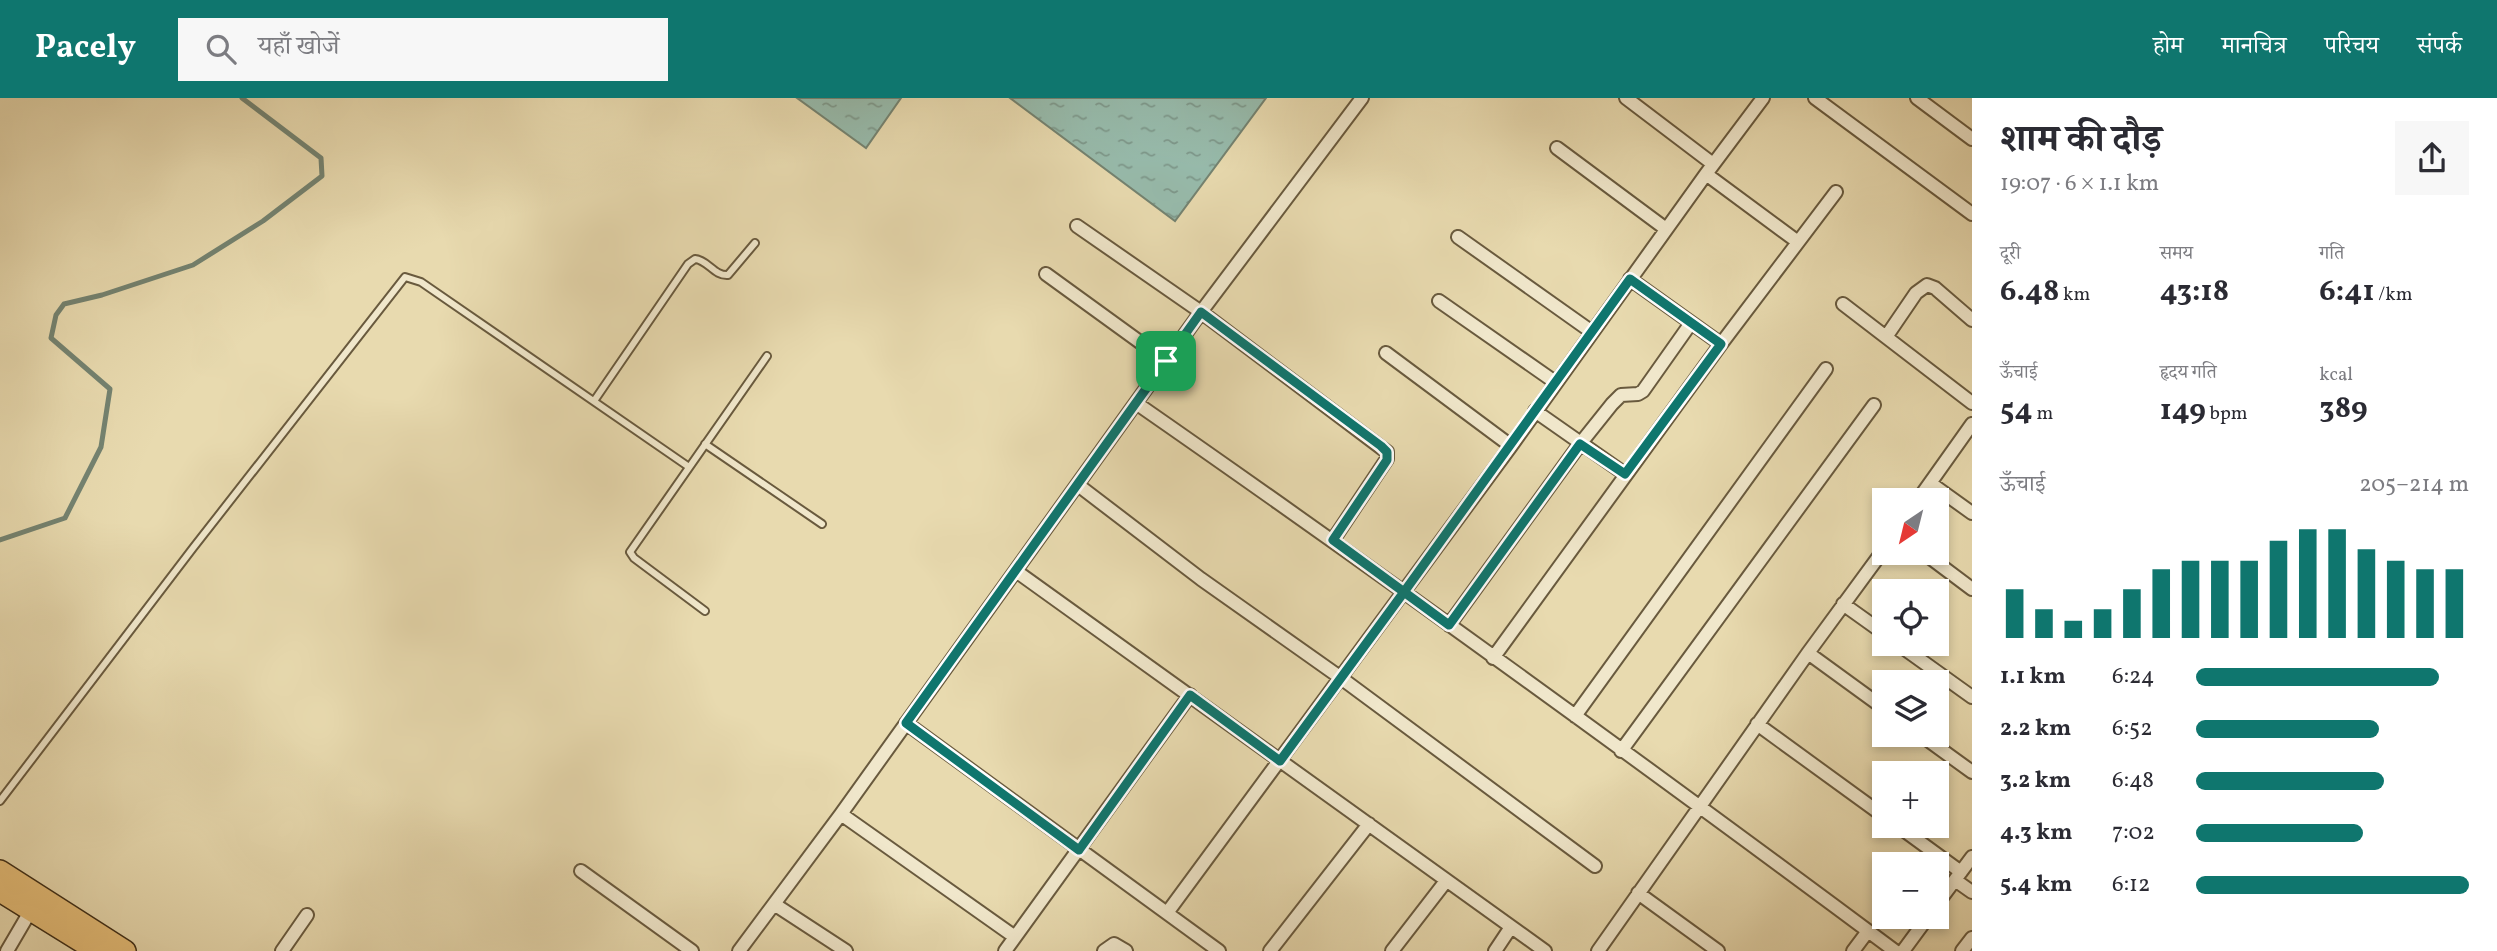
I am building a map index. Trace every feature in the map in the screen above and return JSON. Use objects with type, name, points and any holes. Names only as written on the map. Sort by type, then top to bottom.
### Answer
[{"type":"main road","points":[[0,871],[125,951]]},
{"type":"main road","points":[[0,891],[97,951]]},
{"type":"street","points":[[739,951],[841,814],[1201,312],[1362,98]]},
{"type":"street","points":[[1626,98],[1798,242]]},
{"type":"street","points":[[1167,913],[1763,98]]},
{"type":"street","points":[[1815,98],[1972,214]]},
{"type":"street","points":[[1917,98],[1972,139]]},
{"type":"street","points":[[1557,148],[1667,229]]},
{"type":"street","points":[[1493,658],[1625,474],[1836,192]]},
{"type":"street","points":[[1077,226],[1201,312],[1387,452],[1387,460],[1333,540]]},
{"type":"street","points":[[1458,237],[1592,332]]},
{"type":"street","points":[[1046,274],[1166,361]]},
{"type":"street","points":[[1630,279],[1721,344]]},
{"type":"street","points":[[1886,337],[1916,293],[1927,285],[1935,288],[1972,320]]},
{"type":"street","points":[[1439,301],[1555,382]]},
{"type":"street","points":[[1843,304],[1972,402]]},
{"type":"street","points":[[1449,625],[1617,397],[1643,391],[1691,323]]},
{"type":"street","points":[[1386,353],[1511,446]]},
{"type":"street","points":[[1575,716],[1826,369]]},
{"type":"street","points":[[1136,403],[1333,540],[1895,951]]},
{"type":"street","points":[[1621,751],[1874,405]]},
{"type":"street","points":[[1535,411],[1625,474]]},
{"type":"street","points":[[1926,488],[1972,424]]},
{"type":"street","points":[[1930,483],[1972,513]]},
{"type":"street","points":[[1078,485],[1201,579],[1341,678],[1595,866]]},
{"type":"street","points":[[1598,951],[1872,565]]},
{"type":"street","points":[[1940,565],[1972,589]]},
{"type":"street","points":[[1016,571],[1545,951]]},
{"type":"street","points":[[1843,604],[1872,625]]},
{"type":"street","points":[[1808,653],[1872,700]]},
{"type":"street","points":[[1915,656],[1972,697]]},
{"type":"street","points":[[1005,951],[1190,695]]},
{"type":"street","points":[[906,723],[1219,951]]},
{"type":"street","points":[[1757,724],[1872,808]]},
{"type":"street","points":[[1938,747],[1972,772]]},
{"type":"street","points":[[841,814],[1015,937]]},
{"type":"street","points":[[1270,951],[1368,824]]},
{"type":"street","points":[[1912,838],[1958,876],[1972,892]]},
{"type":"street","points":[[1949,888],[1972,857]]},
{"type":"street","points":[[581,871],[692,951]]},
{"type":"street","points":[[1392,951],[1446,881]]},
{"type":"street","points":[[1638,893],[1718,951]]},
{"type":"street","points":[[775,904],[846,951]]},
{"type":"street","points":[[7,951],[30,910]]},
{"type":"street","points":[[282,951],[307,915]]},
{"type":"street","points":[[1494,951],[1511,927]]},
{"type":"street","points":[[1903,951],[1919,929]]},
{"type":"street","points":[[1853,951],[1868,931]]},
{"type":"street","points":[[1962,951],[1972,937]]},
{"type":"street","points":[[1104,951],[1114,944],[1126,951]]},
{"type":"lane","points":[[594,401],[688,264],[695,259],[702,260],[719,274],[727,275],[755,243]]},
{"type":"lane","points":[[0,801],[405,277],[421,282],[689,467]]},
{"type":"lane","points":[[705,611],[634,558],[630,552],[767,356]]},
{"type":"lane","points":[[705,444],[822,524]]},
{"type":"water","points":[[797,98],[901,98],[866,148]]},
{"type":"water","points":[[1010,98],[1266,98],[1175,221]]},
{"type":"waterway","points":[[0,540],[65,518],[101,447],[110,389],[51,338],[56,315],[64,304],[102,295],[193,265],[263,221],[322,176],[321,158],[242,98]]},
{"type":"route","points":[[1166,361],[906,723],[1079,850],[1190,695],[1280,761],[1404,592],[1449,625],[1580,444],[1625,474],[1721,344],[1630,279],[1404,592],[1333,540],[1387,460],[1387,452],[1381,446],[1201,312],[1166,361]]}]
